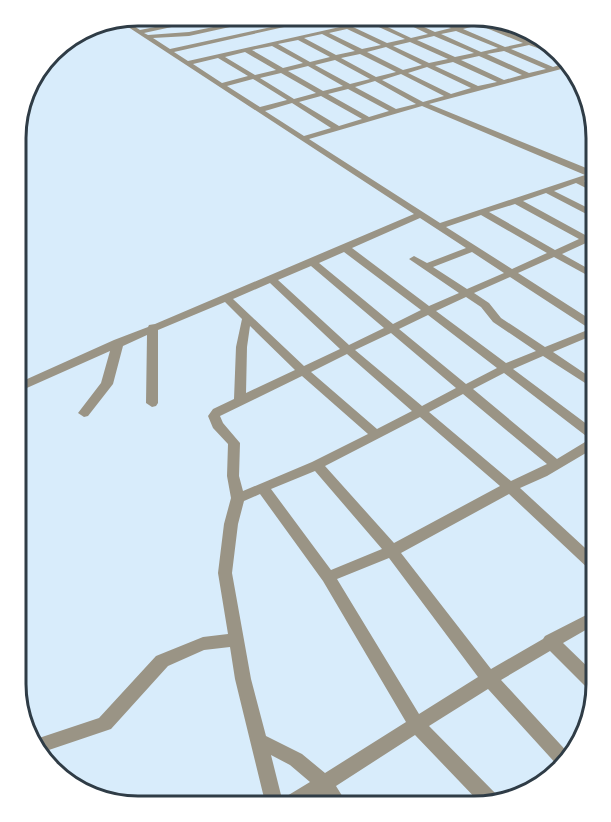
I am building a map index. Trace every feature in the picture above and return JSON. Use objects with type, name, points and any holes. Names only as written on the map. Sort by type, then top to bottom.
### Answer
[{"type":"street","points":[[129,26],[586,321]]},
{"type":"street","points":[[142,34],[175,26]]},
{"type":"street","points":[[210,26],[367,119]]},
{"type":"street","points":[[142,34],[179,35],[229,26]]},
{"type":"street","points":[[170,51],[285,26]]},
{"type":"street","points":[[294,26],[318,33],[360,51],[450,96]]},
{"type":"street","points":[[188,63],[346,26],[478,89]]},
{"type":"street","points":[[380,26],[503,82]]},
{"type":"street","points":[[416,26],[528,75]]},
{"type":"street","points":[[451,26],[553,69]]},
{"type":"street","points":[[222,85],[465,26]]},
{"type":"street","points":[[486,26],[540,47]]},
{"type":"street","points":[[297,38],[422,104],[586,172]]},
{"type":"street","points":[[259,110],[429,65],[530,43]]},
{"type":"street","points":[[271,44],[394,111]]},
{"type":"street","points":[[218,56],[337,128]]},
{"type":"street","points":[[304,138],[394,111],[560,67]]},
{"type":"street","points":[[440,226],[586,178]]},
{"type":"street","points":[[578,181],[586,185]]},
{"type":"street","points":[[549,191],[586,211]]},
{"type":"street","points":[[517,201],[586,236]]},
{"type":"street","points":[[482,212],[586,271]]},
{"type":"street","points":[[26,383],[153,327],[313,263],[420,215]]},
{"type":"street","points":[[273,796],[236,640],[225,573],[231,524],[238,498],[233,476],[234,443],[217,425],[214,416],[217,412],[240,400],[390,329],[555,252],[586,242]]},
{"type":"street","points":[[345,248],[585,429]]},
{"type":"street","points":[[426,267],[474,248]]},
{"type":"street","points":[[414,259],[485,305],[497,320],[586,379]]},
{"type":"street","points":[[313,263],[556,465]]},
{"type":"street","points":[[272,280],[348,350],[525,500],[585,557]]},
{"type":"street","points":[[227,299],[303,371],[376,434]]},
{"type":"street","points":[[240,400],[241,331],[247,319]]},
{"type":"street","points":[[152,403],[153,327]]},
{"type":"street","points":[[238,498],[317,465],[505,368],[586,331]]},
{"type":"street","points":[[84,413],[107,384],[118,342]]},
{"type":"street","points":[[328,577],[392,551],[510,487],[542,473],[585,447]]},
{"type":"street","points":[[317,465],[392,551],[489,679],[560,756]]},
{"type":"street","points":[[525,500],[542,473]]},
{"type":"street","points":[[263,488],[328,577],[416,724],[486,796]]},
{"type":"street","points":[[305,796],[416,724],[550,641],[585,622]]},
{"type":"street","points":[[43,744],[105,724],[162,661],[202,644],[236,640]]},
{"type":"street","points":[[550,641],[585,675]]},
{"type":"street","points":[[259,741],[290,754],[326,784],[333,796]]}]
